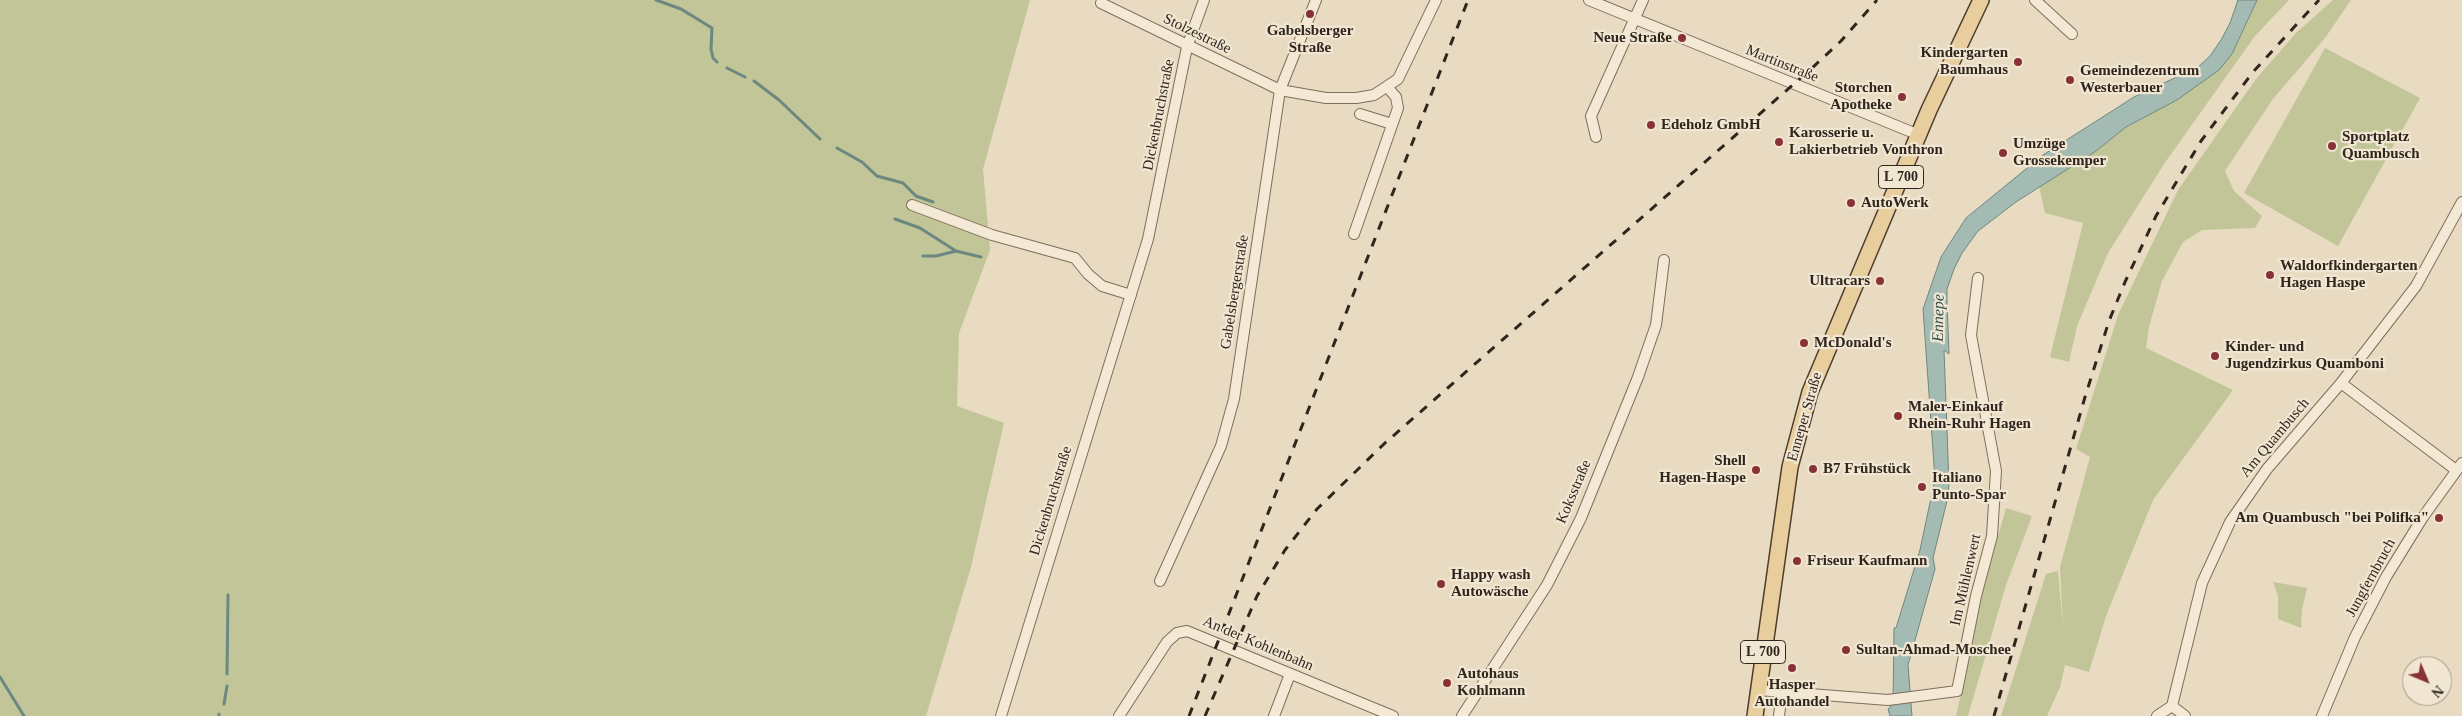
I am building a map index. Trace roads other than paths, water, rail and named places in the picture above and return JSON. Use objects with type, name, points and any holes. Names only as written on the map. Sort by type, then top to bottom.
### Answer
[{"type":"main road","name":"Enneper Straße","points":[[1755,716],[1786,493],[1807,403],[1824,355],[1918,135],[1951,60],[1981,0]]},
{"type":"street","name":"Dickenbruchstraße","points":[[1001,716],[1148,239],[1187,47],[1204,0]]},
{"type":"street","name":"Gabelsbergerstraße","points":[[1160,581],[1221,446],[1234,399],[1280,90],[1316,0]]},
{"type":"street","points":[[1280,90],[1326,98],[1356,98],[1374,96],[1388,88],[1398,79],[1436,0]]},
{"type":"street","name":"Martinstraße","points":[[1589,0],[1918,135]]},
{"type":"street","points":[[1596,137],[1591,116],[1643,0]]},
{"type":"street","points":[[2035,0],[2072,34]]},
{"type":"street","name":"Stolzestraße","points":[[1101,3],[1187,47],[1280,90]]},
{"type":"street","points":[[1354,234],[1398,108],[1396,97],[1388,88]]},
{"type":"street","points":[[1360,114],[1392,124]]},
{"type":"street","name":"Am Quambusch","points":[[2172,706],[2202,583],[2230,522],[2267,469],[2341,383],[2416,286],[2462,202]]},
{"type":"street","points":[[912,205],[992,235],[1075,258],[1088,274],[1102,286],[1131,295]]},
{"type":"street","name":"Koksstraße","points":[[1462,716],[1547,585],[1581,518],[1638,377],[1656,325],[1664,260]]},
{"type":"street","name":"Im Mühlenwert","points":[[1758,690],[1888,700],[1957,691],[1976,596],[1992,536],[1996,471],[1971,335],[1978,278]]},
{"type":"street","points":[[2341,383],[2459,467]]},
{"type":"street","name":"Jungfernbruch","points":[[2322,716],[2355,636],[2386,577],[2423,517],[2459,467]]},
{"type":"street","name":"An der Kohlenbahn","points":[[1118,716],[1167,642],[1177,633],[1187,631],[1393,716]]},
{"type":"street","points":[[1274,716],[1290,674]]},
{"type":"street","points":[[1779,716],[1782,692]]},
{"type":"street","points":[[2157,716],[2172,706],[2185,716]]},
{"type":"water","name":"Ennepe","points":[[2238,0],[2257,0],[2232,54],[2219,70],[2177,100],[2126,127],[2096,151],[2016,202],[1978,231],[1962,253],[1954,269],[1947,289],[1949,354],[1944,350],[1949,484],[1947,501],[1933,558],[1935,569],[1908,665],[1912,716],[1890,716],[1888,709],[1893,704],[1894,628],[1896,628],[1920,550],[1935,479],[1923,309],[1941,257],[1966,218],[2043,155],[2134,97],[2198,67],[2210,56],[2221,40],[2230,23]]},
{"type":"waterway","points":[[656,0],[681,9],[712,28],[711,49],[713,58],[717,62]]},
{"type":"waterway","points":[[727,68],[745,77]]},
{"type":"waterway","points":[[754,81],[779,100],[820,139]]},
{"type":"waterway","points":[[837,148],[862,162],[877,176],[903,183],[916,196],[933,202]]},
{"type":"waterway","points":[[895,219],[920,228],[956,251],[981,257]]},
{"type":"waterway","points":[[923,256],[936,256],[956,251]]},
{"type":"waterway","points":[[227,674],[228,595]]},
{"type":"waterway","points":[[0,677],[24,716]]},
{"type":"waterway","points":[[224,704],[227,686]]},
{"type":"railway","points":[[1189,716],[1468,0]]},
{"type":"railway","points":[[1205,716],[1257,596],[1285,550],[1317,509],[1385,443],[1812,68],[1841,41],[1877,0]]},
{"type":"railway","points":[[1994,716],[2085,397],[2109,321],[2125,282],[2156,216],[2201,141],[2253,72],[2319,0]]},
{"type":"place","name":"Gabelsberger Straße","points":[[1310,14]]},
{"type":"place","name":"Neue Straße","points":[[1682,38]]},
{"type":"place","name":"Kindergarten Baumhaus","points":[[2018,62]]},
{"type":"place","name":"Gemeindezentrum Westerbauer","points":[[2070,80]]},
{"type":"place","name":"Storchen Apotheke","points":[[1902,97]]},
{"type":"place","name":"Edeholz GmbH","points":[[1651,125]]},
{"type":"place","name":"Karosserie u. Lakierbetrieb Vonthron","points":[[1779,142]]},
{"type":"place","name":"Sportplatz Quambusch","points":[[2332,146]]},
{"type":"place","name":"Umzüge Grossekemper","points":[[2003,153]]},
{"type":"place","name":"AutoWerk","points":[[1851,203]]},
{"type":"place","name":"Waldorfkindergarten Hagen Haspe","points":[[2270,275]]},
{"type":"place","name":"Ultracars","points":[[1880,281]]},
{"type":"place","name":"McDonald's","points":[[1804,343]]},
{"type":"place","name":"Kinder- und Jugendzirkus Quamboni","points":[[2215,356]]},
{"type":"place","name":"Maler-Einkauf Rhein-Ruhr Hagen","points":[[1898,416]]},
{"type":"place","name":"B7 Frühstück","points":[[1813,469]]},
{"type":"place","name":"Shell Hagen-Haspe","points":[[1756,470]]},
{"type":"place","name":"Italiano Punto-Spar","points":[[1922,487]]},
{"type":"place","name":"Am Quambusch \"bei Polifka\"","points":[[2439,518]]},
{"type":"place","name":"Friseur Kaufmann","points":[[1797,561]]},
{"type":"place","name":"Happy wash Autowäsche","points":[[1441,584]]},
{"type":"place","name":"Sultan-Ahmad-Moschee","points":[[1846,650]]},
{"type":"place","name":"Hasper Autohandel","points":[[1792,668]]},
{"type":"place","name":"Autohaus Kohlmann","points":[[1447,683]]}]
